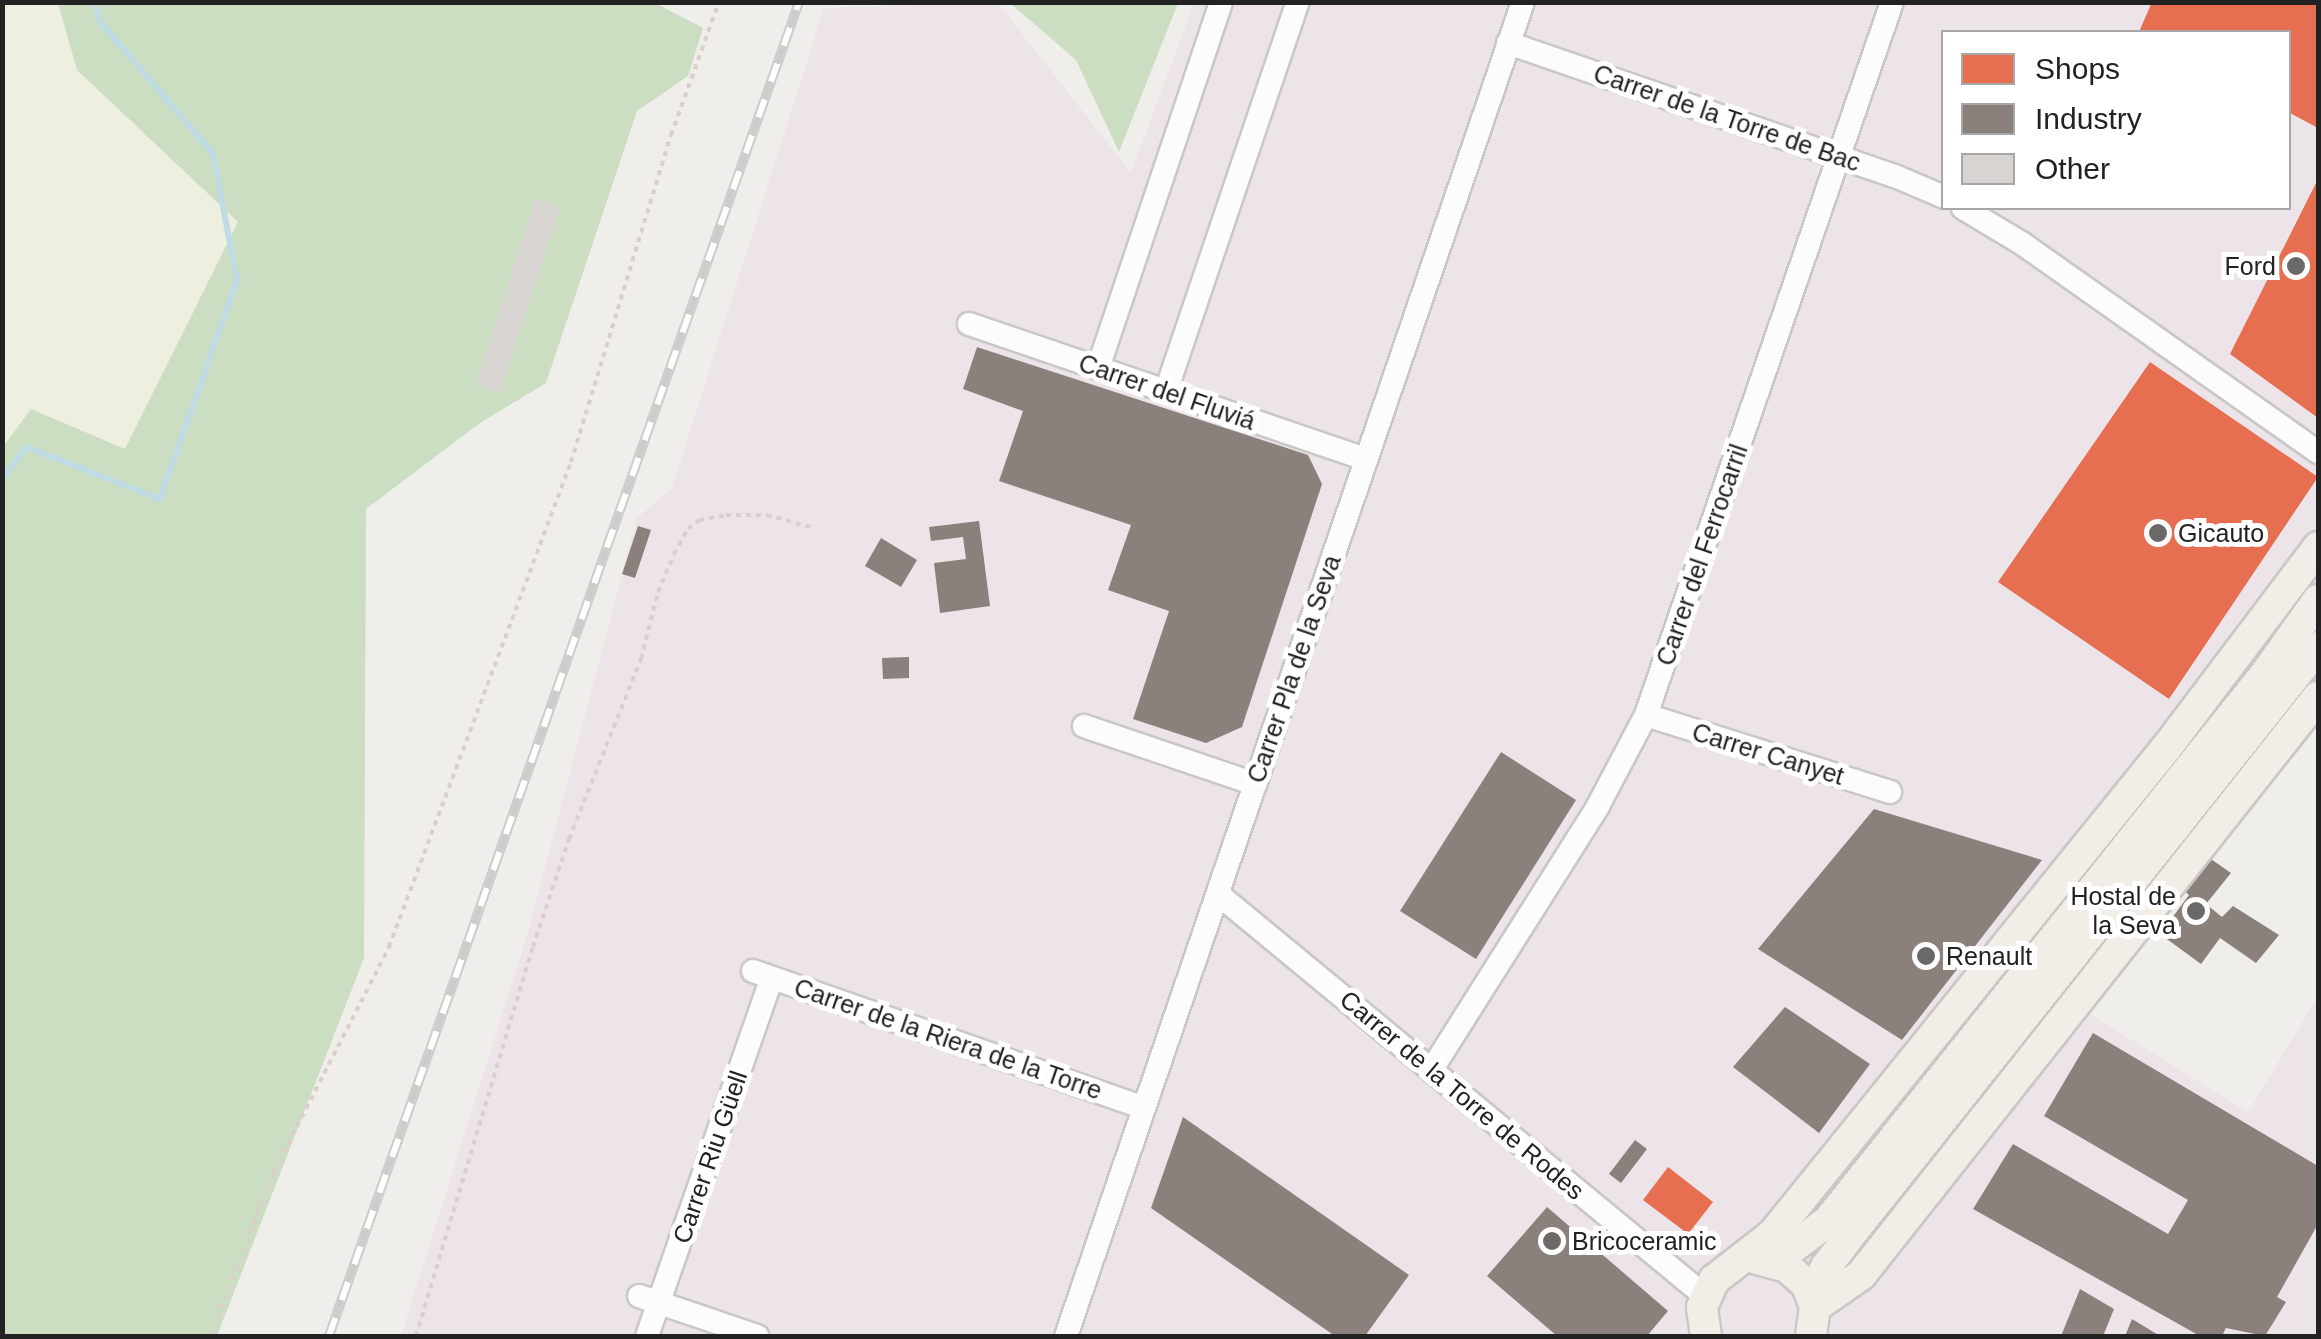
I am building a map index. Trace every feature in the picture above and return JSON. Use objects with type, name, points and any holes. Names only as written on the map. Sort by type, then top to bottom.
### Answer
[{"type":"main road","points":[[1702,1326],[1728,1268],[1773,1234],[1895,1087],[2239,656],[2318,548]]},
{"type":"main road","points":[[1775,1261],[1828,1221],[2266,673],[2318,600]]},
{"type":"main road","points":[[1813,1314],[1826,1267],[2318,647]]},
{"type":"main road","points":[[1813,1314],[1861,1275],[2318,697]]},
{"type":"main road","points":[[1728,1268],[1742,1261],[1775,1261],[1798,1275],[1813,1314]]},
{"type":"street","points":[[1098,368],[1222,2]]},
{"type":"street","points":[[1166,392],[1298,2]]},
{"type":"street","name":"Carrer Pla de la Seva","points":[[1066,1336],[1522,2]]},
{"type":"street","name":"Carrer del Ferrocarril","points":[[1432,1069],[1598,806],[1646,716],[1892,2]]},
{"type":"street","name":"Carrer de la Torre de Bac","points":[[1508,43],[1941,196]]},
{"type":"street","points":[[1966,210],[2023,244],[2318,452]]},
{"type":"street","name":"Carrer del Fluviá","points":[[969,324],[1366,459]]},
{"type":"street","name":"Carrer Canyet","points":[[1646,716],[1890,792]]},
{"type":"street","points":[[1084,726],[1255,784]]},
{"type":"street","name":"Carrer de la Torre de Rodes","points":[[1218,894],[1432,1069],[1702,1326]]},
{"type":"street","name":"Carrer de la Riera de la Torre","points":[[763,974],[1144,1108]]},
{"type":"street","name":"Carrer Riu Güell","points":[[647,1336],[649,1300],[763,974]]},
{"type":"street","points":[[649,1300],[757,1336]]},
{"type":"path","points":[[211,1336],[274,1171],[322,1070],[389,947],[571,462],[671,135],[719,2]]},
{"type":"path","points":[[416,1336],[539,930],[569,840],[641,659],[658,592],[674,554],[688,528],[699,520],[726,515],[767,515],[814,528]]},
{"type":"shaded area","points":[[998,3],[1131,173],[1194,3],[2318,3],[2318,718],[2088,1013],[2248,1112],[2318,996],[2318,1336],[401,1336],[528,932],[637,518],[672,488],[824,8]]},
{"type":"green space","points":[[3,3],[58,3],[77,70],[238,222],[125,450],[31,409],[3,447]]},
{"type":"green space","points":[[58,3],[655,3],[703,28],[688,76],[637,111],[546,383],[480,423],[366,509],[364,958],[217,1336],[3,1336],[3,447],[31,409],[125,449],[238,222],[77,70]]},
{"type":"green space","points":[[1010,3],[1178,3],[1119,152],[1076,60]]},
{"type":"building: Shops","points":[[2152,2],[2318,2],[2318,128],[2291,114],[2291,30],[2140,30]]},
{"type":"building: Shops","name":"Ford","points":[[2318,179],[2318,418],[2230,354]]},
{"type":"building: Shops","name":"Gicauto","points":[[2150,362],[2318,477],[2169,699],[1998,582]]},
{"type":"building: Shops","points":[[1668,1167],[1713,1202],[1688,1234],[1643,1200]]},
{"type":"building: Industry","points":[[977,347],[1308,455],[1322,484],[1242,727],[1206,743],[1133,719],[1169,611],[1108,590],[1131,525],[999,481],[1023,411],[963,389]]},
{"type":"building: Industry","points":[[979,521],[990,606],[940,613],[934,563],[966,559],[963,537],[931,541],[929,527]]},
{"type":"building: Industry","points":[[638,526],[651,530],[635,578],[622,574]]},
{"type":"building: Industry","points":[[881,538],[917,560],[901,587],[865,566]]},
{"type":"building: Industry","points":[[909,657],[909,678],[883,679],[882,658]]},
{"type":"building: Industry","points":[[1501,752],[1576,800],[1476,959],[1400,911]]},
{"type":"building: Industry","points":[[1874,809],[2042,860],[1902,1040],[1758,949]]},
{"type":"building: Industry","name":"Hostal de la Seva","points":[[2208,857],[2231,873],[2206,904],[2222,917],[2233,906],[2279,935],[2256,963],[2220,938],[2201,964],[2160,934],[2189,895],[2182,889]]},
{"type":"building: Industry","points":[[1785,1007],[1870,1064],[1819,1133],[1733,1067]]},
{"type":"building: Industry","points":[[2093,1033],[2318,1166],[2318,1224],[2277,1297],[2286,1302],[2265,1336],[2226,1328],[2222,1336],[2200,1336],[1973,1209],[2013,1144],[2168,1234],[2188,1200],[2044,1116]]},
{"type":"building: Industry","points":[[1183,1117],[1409,1275],[1365,1336],[1335,1336],[1151,1208]]},
{"type":"building: Industry","points":[[1635,1140],[1647,1149],[1621,1183],[1609,1174]]},
{"type":"building: Industry","name":"Bricoceramic","points":[[1547,1207],[1668,1311],[1647,1336],[1557,1336],[1487,1276]]},
{"type":"building: Industry","points":[[2080,1289],[2114,1309],[2103,1336],[2061,1336]]},
{"type":"building: Industry","points":[[2132,1319],[2160,1336],[2125,1336]]},
{"type":"building: Other","points":[[535,199],[560,207],[500,393],[476,385]]},
{"type":"waterway","points":[[2,479],[27,447],[160,499],[237,280],[213,154],[101,23],[93,2]]},
{"type":"railway","points":[[329,1336],[799,2]]},
{"type":"place","name":"Ford","points":[[2296,266]]},
{"type":"place","name":"Gicauto","points":[[2158,533]]},
{"type":"place","name":"Hostal de la Seva","points":[[2196,911]]},
{"type":"place","name":"Renault","points":[[1926,956]]},
{"type":"place","name":"Bricoceramic","points":[[1552,1241]]}]
